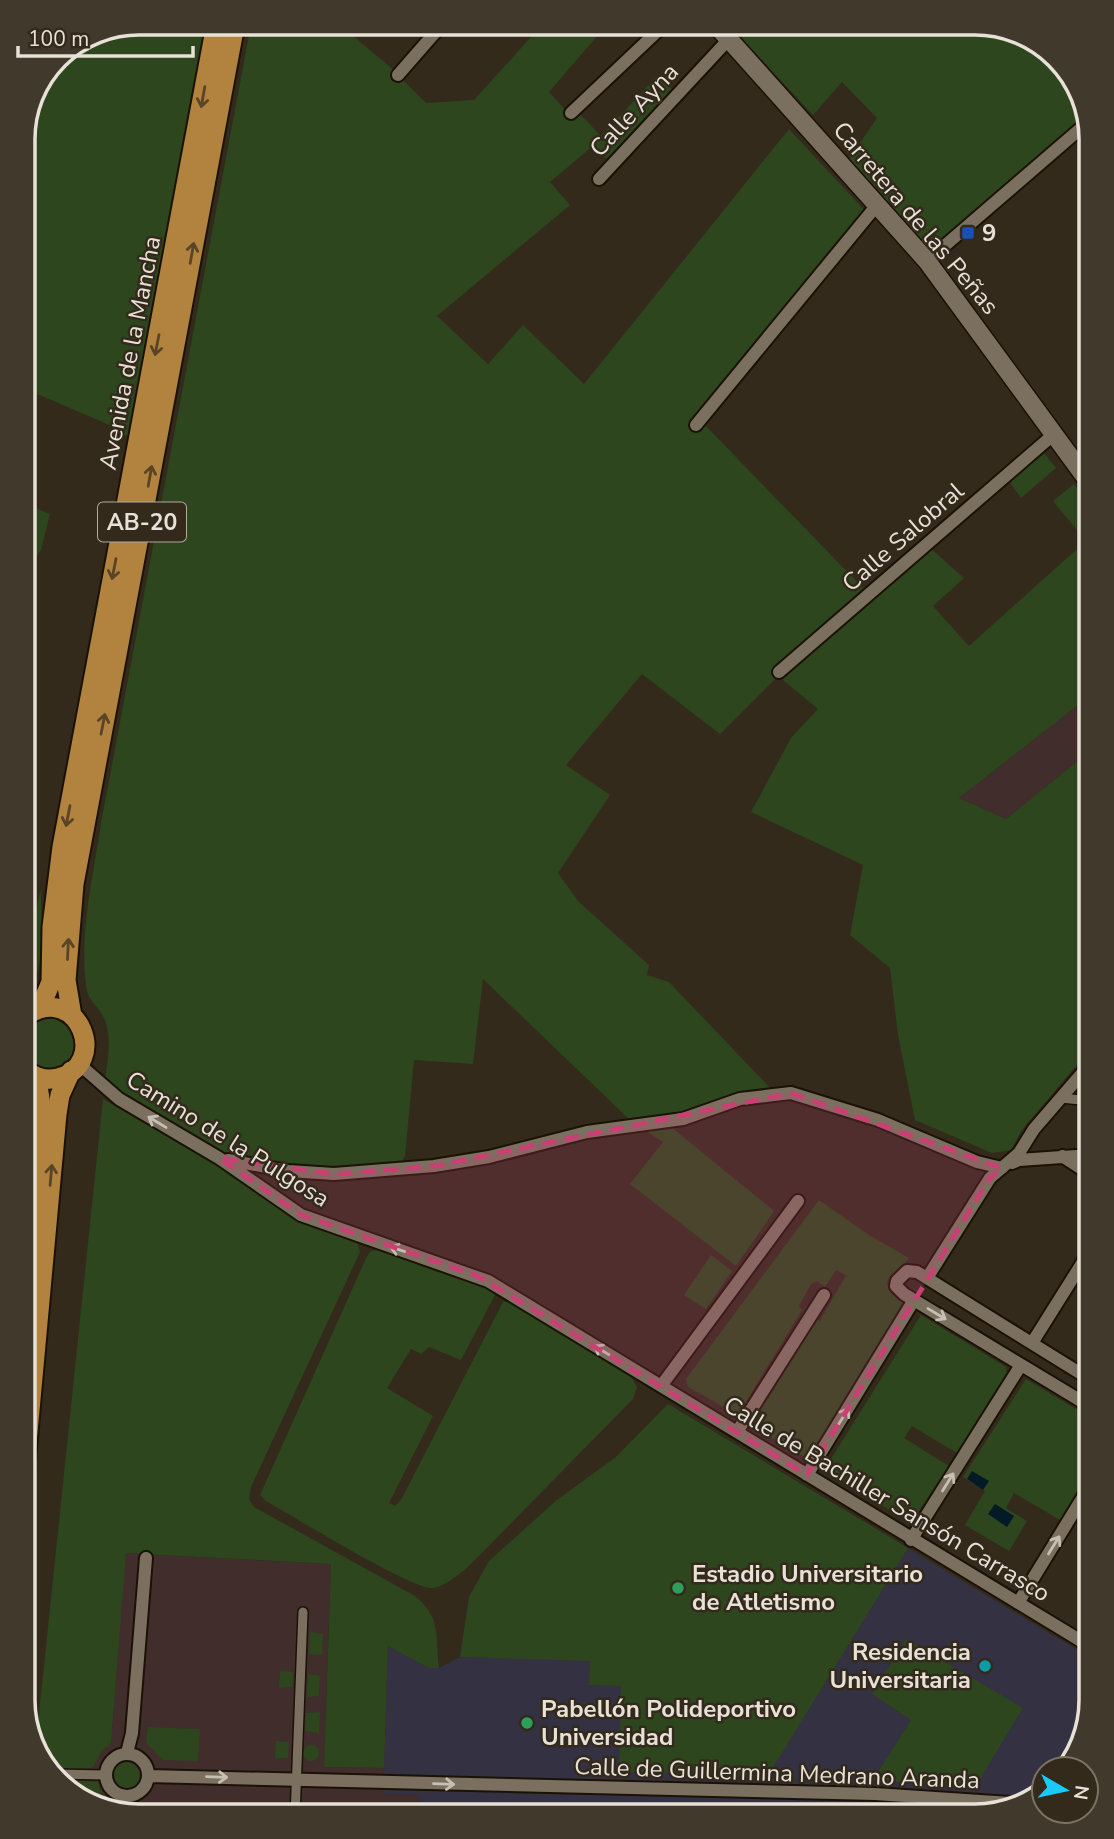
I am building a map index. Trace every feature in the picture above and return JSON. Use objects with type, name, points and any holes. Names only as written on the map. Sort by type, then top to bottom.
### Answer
[{"type":"main road","name":"Avenida de la Mancha","points":[[35,1008],[46,995],[52,973],[52,926],[62,847],[214,35]]},
{"type":"main road","name":"Avenida de la Mancha","points":[[72,1016],[66,980],[74,884],[233,35]]},
{"type":"main road","name":"Carretera de las Peñas","points":[[726,35],[927,261],[1079,469]]},
{"type":"main road","points":[[35,1014],[55,1008],[72,1016]]},
{"type":"main road","name":"AB-20","points":[[35,1355],[60,1094],[85,1044],[79,1024],[72,1016]]},
{"type":"main road","points":[[35,1074],[52,1079],[75,1068]]},
{"type":"main road","points":[[35,1082],[40,1099],[35,1158]]},
{"type":"street","points":[[398,75],[433,35]]},
{"type":"street","points":[[570,113],[653,35]]},
{"type":"street","name":"Calle Ayna","points":[[599,179],[720,35]]},
{"type":"street","points":[[927,261],[1078,131]]},
{"type":"street","points":[[696,425],[877,205]]},
{"type":"street","name":"Calle Salobral","points":[[779,672],[1053,435]]},
{"type":"street","name":"Camino de la Pulgosa","points":[[75,1068],[120,1099],[219,1158],[301,1215],[477,1276],[661,1386]]},
{"type":"street","points":[[927,1278],[990,1178],[1019,1153],[1079,1077]]},
{"type":"street","points":[[219,1158],[288,1171],[334,1174],[434,1166],[489,1157],[587,1132],[683,1119],[740,1099],[791,1093],[878,1120],[977,1162],[1002,1168],[1019,1160],[1079,1155]]},
{"type":"street","points":[[1061,1098],[1079,1100]]},
{"type":"street","points":[[1061,1156],[1079,1167]]},
{"type":"street","points":[[661,1386],[798,1201]]},
{"type":"street","points":[[1032,1343],[1079,1269]]},
{"type":"street","points":[[1079,1372],[912,1270],[902,1273],[897,1281],[900,1291],[1079,1400]]},
{"type":"street","points":[[737,1432],[824,1295]]},
{"type":"street","points":[[807,1475],[915,1300]]},
{"type":"street","points":[[911,1540],[1021,1365]]},
{"type":"street","name":"Calle de Bachiller Sansón Carrasco","points":[[661,1386],[1079,1640]]},
{"type":"street","points":[[1018,1603],[1079,1504]]},
{"type":"street","points":[[127,1753],[143,1760],[148,1776],[138,1793],[126,1796],[109,1787],[105,1775],[109,1762],[127,1753],[132,1733],[146,1558]]},
{"type":"street","points":[[295,1804],[303,1612]]},
{"type":"street","points":[[67,1774],[105,1775]]},
{"type":"street","name":"Calle de Guillermina Medrano Aranda","points":[[148,1776],[875,1794],[995,1802]]},
{"type":"street","points":[[126,1796],[126,1803]]},
{"type":"highlighted area","points":[[791,1093],[1002,1168],[990,1178],[807,1475],[477,1276],[301,1215],[219,1158],[334,1174],[434,1166]]},
{"type":"shaded area","points":[[1079,704],[1079,760],[1006,819],[959,798]]},
{"type":"shaded area","points":[[668,1404],[1079,1651],[1077,1720],[1068,1746],[1063,1755],[1030,1755],[1030,1788],[995,1802],[975,1804],[418,1804],[419,1795],[383,1794],[388,1645],[429,1668],[439,1668],[460,1657],[469,1597],[489,1561],[557,1500],[616,1457]]},
{"type":"shaded area","points":[[125,1553],[331,1564],[324,1767],[384,1768],[383,1793],[419,1795],[418,1804],[119,1802],[93,1793],[71,1778],[53,1758],[41,1733],[112,1731]]},
{"type":"green space","points":[[209,35],[133,437],[35,393],[35,133],[39,112],[46,93],[57,76],[87,49],[126,36]]},
{"type":"green space","points":[[249,35],[352,35],[390,67],[426,103],[474,100],[533,35],[598,35],[549,92],[571,116],[580,114],[601,136],[657,76],[673,90],[608,160],[593,146],[550,182],[570,205],[437,316],[488,364],[523,325],[584,384],[789,129],[867,213],[699,419],[863,588],[775,671],[929,547],[964,578],[933,606],[969,646],[1079,547],[1079,704],[959,798],[1006,819],[1079,760],[1079,1062],[1021,1131],[1011,1150],[992,1153],[915,1120],[898,1035],[890,968],[850,935],[863,865],[751,812],[791,738],[818,709],[778,676],[720,734],[642,674],[566,765],[610,795],[558,873],[579,902],[649,965],[647,975],[669,982],[774,1092],[683,1117],[631,1121],[483,979],[473,1064],[414,1060],[405,1156],[398,1168],[309,1172],[229,1156],[134,1105],[105,1082],[109,1050],[107,1026],[88,995],[84,965],[88,902]]},
{"type":"green space","points":[[738,35],[995,37],[1033,53],[1053,71],[1068,93],[1078,125],[947,239],[924,246],[849,159],[877,118],[842,82],[813,115]]},
{"type":"green space","points":[[1045,454],[1056,468],[1021,498],[1008,480],[1038,456]]},
{"type":"green space","points":[[1074,484],[1079,491],[1079,533],[1053,501]]},
{"type":"green space","points":[[35,508],[50,514],[41,550],[35,559]]},
{"type":"green space","points":[[41,889],[41,946],[35,978],[35,913]]},
{"type":"green space","points":[[38,1018],[60,1018],[69,1024],[76,1039],[75,1055],[69,1064],[60,1070],[49,1072],[35,1068],[35,1020]]},
{"type":"green space","points":[[103,1099],[224,1169],[299,1219],[357,1243],[360,1252],[251,1487],[249,1499],[254,1507],[415,1596],[424,1604],[436,1628],[439,1668],[429,1668],[388,1646],[384,1768],[324,1767],[331,1564],[126,1553],[111,1743],[100,1753],[93,1767],[61,1768],[46,1746],[38,1723]]},
{"type":"green space","points":[[671,1127],[774,1211],[736,1266],[630,1184],[663,1142],[643,1129]]},
{"type":"green space","points":[[819,1200],[869,1235],[909,1258],[893,1273],[887,1283],[894,1296],[904,1304],[811,1458],[806,1458],[753,1427],[752,1422],[815,1318],[820,1321],[846,1275],[836,1270],[825,1287],[817,1281],[811,1284],[799,1306],[802,1310],[738,1415],[688,1387],[686,1379]]},
{"type":"green space","points":[[382,1249],[477,1282],[495,1295],[461,1360],[429,1347],[421,1354],[411,1349],[387,1388],[433,1416],[389,1503],[395,1506],[402,1498],[503,1302],[511,1302],[629,1373],[637,1387],[633,1399],[467,1568],[448,1582],[434,1588],[422,1586],[379,1566],[260,1495],[367,1256],[371,1251]]},
{"type":"green space","points":[[711,1255],[732,1271],[706,1309],[684,1295]]},
{"type":"green space","points":[[921,1315],[1006,1367],[1007,1373],[957,1453],[912,1426],[904,1438],[949,1466],[911,1523],[824,1470]]},
{"type":"green space","points":[[1026,1379],[1079,1411],[1079,1489],[1060,1520],[1014,1493],[1006,1508],[1027,1521],[1009,1551],[965,1525],[985,1491],[963,1477]]},
{"type":"green space","name":"Estadio Universitario de Atletismo","points":[[668,1404],[908,1548],[769,1774],[619,1772],[621,1686],[589,1685],[590,1661],[460,1657],[469,1597],[489,1561],[557,1500],[616,1457]]},
{"type":"green space","points":[[310,1632],[323,1634],[322,1655],[309,1654]]},
{"type":"green space","points":[[906,1639],[1023,1708],[975,1787],[873,1780],[911,1720],[872,1694]]},
{"type":"green space","points":[[280,1671],[293,1672],[292,1687],[279,1688]]},
{"type":"green space","points":[[308,1674],[320,1676],[319,1696],[307,1697]]},
{"type":"green space","points":[[320,1712],[319,1733],[305,1731],[306,1713]]},
{"type":"green space","points":[[148,1727],[200,1729],[198,1761],[163,1760],[146,1743]]},
{"type":"green space","points":[[276,1741],[289,1742],[288,1758],[275,1758]]},
{"type":"green space","points":[[311,1745],[319,1753],[311,1761],[303,1753]]},
{"type":"green space","points":[[126,1762],[136,1766],[140,1776],[136,1786],[126,1790],[116,1786],[112,1776],[116,1766]]},
{"type":"green space","points":[[74,1781],[98,1782],[102,1796]]},
{"type":"water","points":[[972,1471],[989,1481],[983,1490],[967,1479]]},
{"type":"water","points":[[995,1504],[1014,1516],[1007,1527],[988,1514]]},
{"type":"place","name":"9","points":[[968,233]]},
{"type":"place","name":"Estadio Universitario de Atletismo","points":[[678,1588]]},
{"type":"place","name":"Residencia Universitaria","points":[[985,1666]]},
{"type":"place","name":"Pabellón Polideportivo Universidad","points":[[527,1723]]}]
